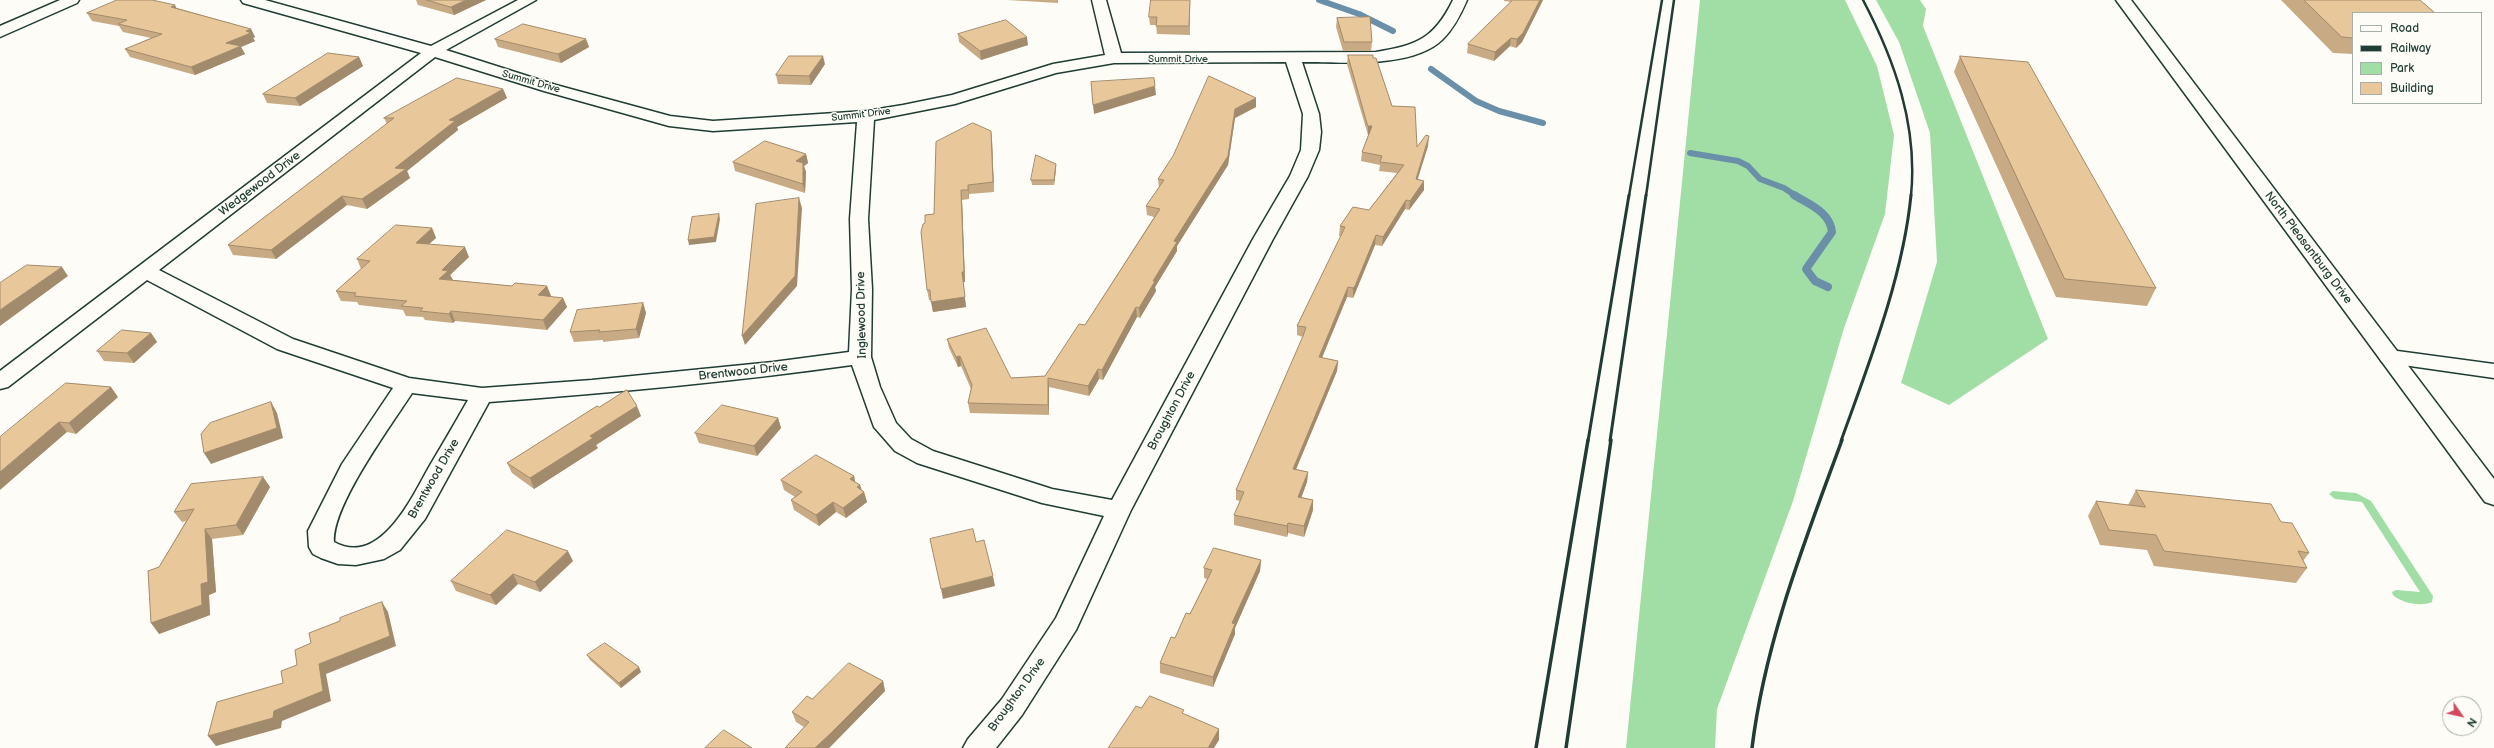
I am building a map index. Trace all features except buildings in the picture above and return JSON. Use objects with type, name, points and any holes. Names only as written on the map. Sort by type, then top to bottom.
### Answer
[{"type":"street","points":[[0,32],[72,0]]},
{"type":"street","name":"Summit Drive","points":[[248,0],[433,51],[550,88],[693,125],[713,126],[866,116],[955,99],[1053,69],[1114,58],[1292,59],[1376,57],[1407,52],[1436,38],[1446,28],[1460,0]]},
{"type":"street","name":"Wedgewood Drive","points":[[0,382],[433,51],[529,0]]},
{"type":"street","points":[[1099,0],[1114,58]]},
{"type":"street","name":"North Pleasantburg Drive","points":[[2123,0],[2494,496]]},
{"type":"street","name":"Broughton Drive","points":[[978,748],[1012,707],[1067,623],[1120,510],[1263,239],[1299,176],[1310,150],[1312,132],[1311,114],[1292,59]]},
{"type":"street","name":"Inglewood Drive","points":[[866,116],[859,219],[862,289],[860,357],[869,387],[886,427],[903,445],[925,457],[975,475],[1051,497],[1120,510]]},
{"type":"street","name":"Brentwood Drive","points":[[146,271],[285,344],[406,385],[482,395],[592,387],[757,371],[860,357]]},
{"type":"street","points":[[2390,358],[2494,371]]},
{"type":"street","name":"Brentwood Drive","points":[[406,385],[354,464],[321,531],[322,547],[332,554],[347,557],[367,555],[390,543],[395,538],[411,521],[482,395]]},
{"type":"green space","points":[[1700,0],[1845,0],[1877,66],[1894,135],[1885,214],[1844,328],[1793,501],[1717,709],[1715,748],[1626,748]]},
{"type":"green space","points":[[1876,0],[1920,0],[1926,9],[1923,26],[2048,339],[1949,405],[1901,383],[1937,262],[1930,133],[1899,42]]},
{"type":"green space","points":[[2333,491],[2356,493],[2371,501],[2433,596],[2432,602],[2422,604],[2411,603],[2401,600],[2393,595],[2392,592],[2396,590],[2420,592],[2362,502],[2335,499],[2329,494]]},
{"type":"waterway","points":[[1319,0],[1359,14],[1393,31]]},
{"type":"waterway","points":[[1431,69],[1476,101],[1499,111],[1543,123]]},
{"type":"waterway","points":[[1690,153],[1738,161],[1748,166],[1760,179],[1784,188],[1796,196]]},
{"type":"waterway","points":[[1794,195],[1813,206],[1823,214],[1830,225],[1832,232],[1806,269],[1815,281],[1828,287]]},
{"type":"railway","points":[[1629,196],[1662,0]]},
{"type":"railway","points":[[1646,196],[1674,0]]},
{"type":"railway","points":[[1863,0],[1885,47],[1902,95],[1911,144],[1911,196]]},
{"type":"railway","points":[[1588,441],[1629,195]]},
{"type":"railway","points":[[1610,441],[1646,195]]},
{"type":"railway","points":[[1841,441],[1884,320],[1901,257],[1911,195]]},
{"type":"railway","points":[[1536,748],[1588,440]]},
{"type":"railway","points":[[1566,748],[1611,440]]},
{"type":"railway","points":[[1752,748],[1758,708],[1776,630],[1814,516],[1842,440]]}]
